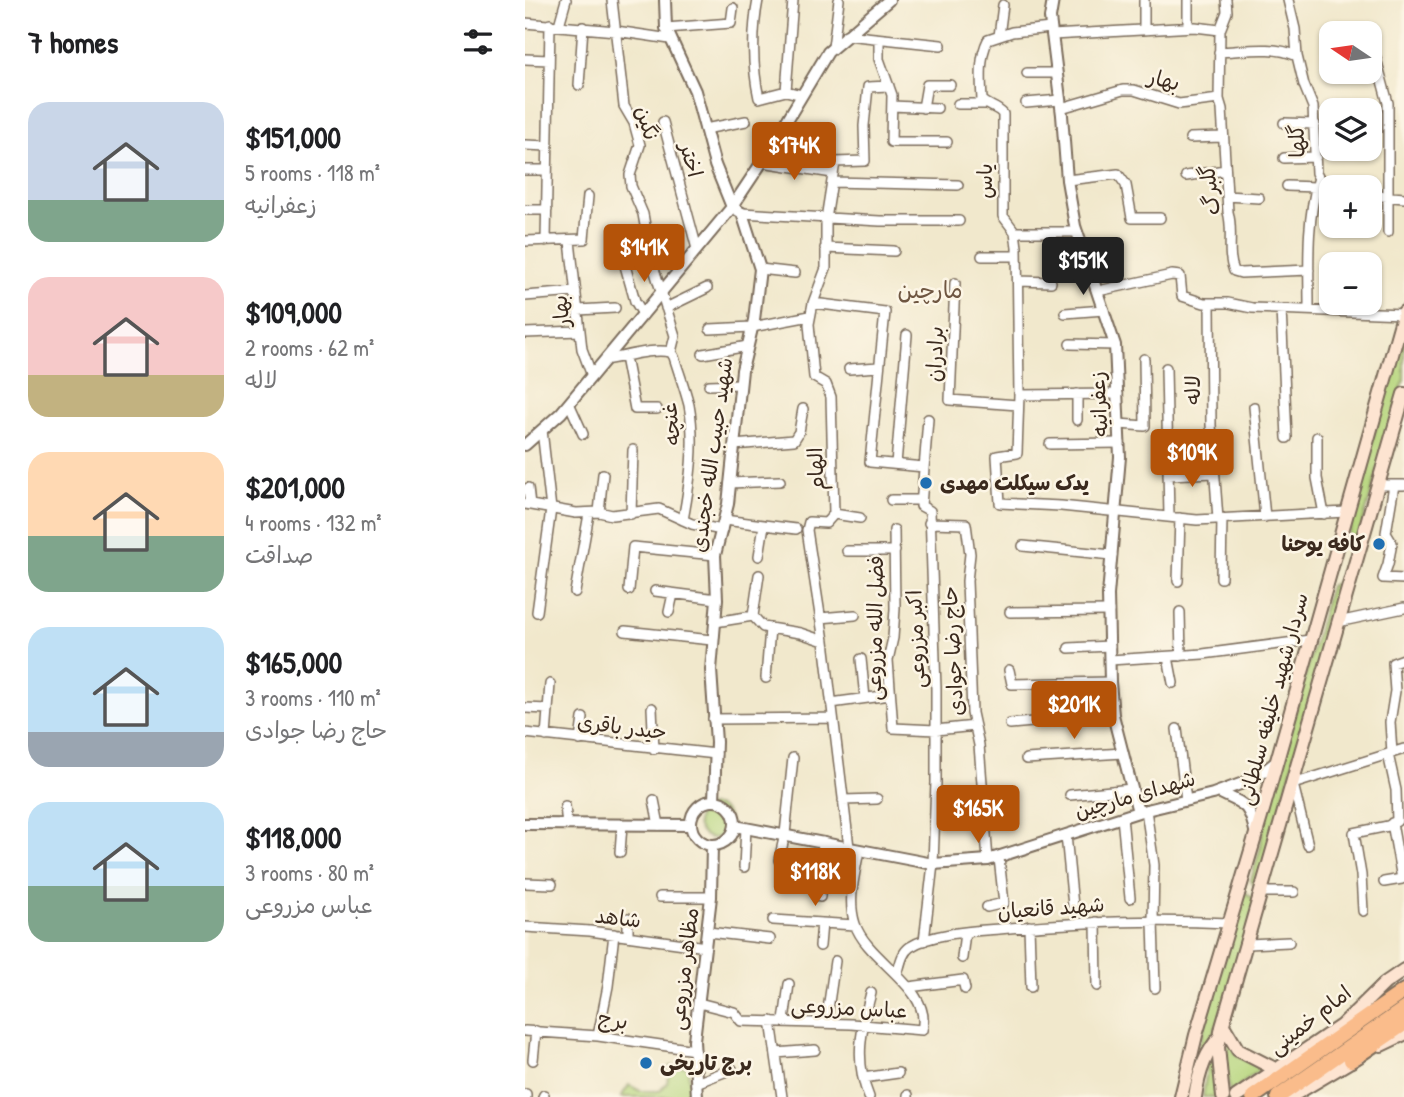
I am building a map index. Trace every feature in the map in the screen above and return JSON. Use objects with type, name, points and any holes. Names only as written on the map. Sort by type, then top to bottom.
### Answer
[{"type":"highway","points":[[1341,1026],[1404,980]]},
{"type":"highway","points":[[1253,1097],[1404,991]]},
{"type":"highway","points":[[1279,1097],[1404,1009]]},
{"type":"highway","points":[[1351,1060],[1404,1024]]},
{"type":"main road","name":"سردار شهید خلیفه سلطانی","points":[[1178,1097],[1256,835],[1404,313]]},
{"type":"main road","name":"سردار شهید خلیفه سلطانی","points":[[1223,1097],[1218,1047],[1222,1031],[1404,394]]},
{"type":"main road","points":[[1338,540],[1345,554],[1358,551]]},
{"type":"main road","points":[[1325,585],[1333,578],[1341,578],[1345,583],[1345,596]]},
{"type":"main road","points":[[1256,835],[1247,881],[1250,889],[1262,892]]},
{"type":"main road","name":"امام خمینی","points":[[1236,1097],[1341,1026],[1385,983],[1404,970]]},
{"type":"main road","points":[[1195,1097],[1201,1069],[1222,1031],[1238,1050],[1277,1070]]},
{"type":"main road","points":[[1290,1097],[1318,1078],[1404,1034]]},
{"type":"main road","points":[[1300,1097],[1318,1078]]},
{"type":"street","points":[[546,241],[549,60],[554,24],[566,0]]},
{"type":"street","name":"نگین","points":[[612,0],[624,106],[634,123],[640,145],[630,175],[631,186],[643,214],[651,259],[666,308]]},
{"type":"street","points":[[665,0],[668,34]]},
{"type":"street","points":[[758,0],[755,46],[759,98],[786,91],[802,95]]},
{"type":"street","points":[[786,91],[793,0]]},
{"type":"street","points":[[833,47],[839,0]]},
{"type":"street","points":[[525,445],[569,403],[697,249],[737,210],[762,162],[833,47],[889,0]]},
{"type":"street","name":"زعفرانیه","points":[[1053,0],[1051,32],[1066,180],[1077,232],[1115,345],[1120,443],[1109,611],[1110,682],[1113,715],[1132,789],[1142,811]]},
{"type":"street","points":[[1144,0],[1144,30]]},
{"type":"street","points":[[1188,0],[1188,27]]},
{"type":"street","name":"گلبرگ","points":[[1226,0],[1227,12],[1220,30],[1219,99],[1222,109],[1224,170],[1232,225],[1230,261],[1234,271],[1241,273],[1309,270]]},
{"type":"street","name":"گلها","points":[[1288,0],[1295,29],[1297,56],[1313,107],[1315,124],[1317,184],[1309,233],[1309,309]]},
{"type":"street","points":[[1003,5],[999,36],[1012,32],[1188,27],[1220,30]]},
{"type":"street","points":[[525,23],[668,34],[731,23],[733,8]]},
{"type":"street","points":[[579,85],[583,27]]},
{"type":"street","name":"شهید حبیب الله خجندی","points":[[668,34],[695,91],[715,166],[737,210],[760,270],[740,384],[730,483],[715,555],[717,599],[712,640],[716,754],[714,801]]},
{"type":"street","points":[[846,35],[941,45]]},
{"type":"street","name":"یاس","points":[[999,36],[988,40],[985,47],[982,100],[997,107],[1003,114],[1003,216],[1015,232],[1017,256],[1019,400],[1017,453],[997,456],[1000,503],[1115,512]]},
{"type":"street","points":[[879,39],[879,59],[892,95],[891,142],[947,142]]},
{"type":"street","points":[[1219,52],[1271,49],[1297,56]]},
{"type":"street","points":[[525,59],[549,60]]},
{"type":"street","points":[[1027,73],[1056,73]]},
{"type":"street","points":[[1383,84],[1388,103],[1388,232]]},
{"type":"street","points":[[923,108],[927,85],[950,85]]},
{"type":"street","name":"الهام","points":[[854,848],[843,800],[824,641],[807,530],[809,522],[826,523],[834,514],[831,397],[827,384],[814,377],[809,324],[813,303],[826,268],[826,219],[835,162],[865,161],[864,126],[868,87],[888,86]]},
{"type":"street","name":"بهار","points":[[1026,103],[1060,104],[1123,90],[1134,90],[1179,104],[1219,99]]},
{"type":"street","points":[[958,104],[986,104]]},
{"type":"street","points":[[892,106],[937,108]]},
{"type":"street","points":[[705,129],[745,121]]},
{"type":"street","name":"اختر","points":[[663,122],[697,249]]},
{"type":"street","points":[[1284,123],[1315,124]]},
{"type":"street","points":[[1190,138],[1223,137]]},
{"type":"street","points":[[525,145],[548,146]]},
{"type":"street","points":[[1284,158],[1316,158]]},
{"type":"street","points":[[762,162],[833,178],[958,185]]},
{"type":"street","points":[[525,170],[547,170]]},
{"type":"street","points":[[1186,176],[1224,170]]},
{"type":"street","points":[[1066,180],[1118,174],[1126,186],[1132,218],[1160,218]]},
{"type":"street","points":[[1287,186],[1317,184]]},
{"type":"street","points":[[525,241],[585,239],[587,196]]},
{"type":"street","points":[[1227,196],[1259,198]]},
{"type":"street","points":[[1382,196],[1404,198]]},
{"type":"street","points":[[525,210],[547,210]]},
{"type":"street","points":[[737,210],[826,219],[959,221]]},
{"type":"street","points":[[1015,232],[1077,232]]},
{"type":"street","name":"بهار","points":[[570,241],[582,349],[592,376]]},
{"type":"street","points":[[825,248],[894,251]]},
{"type":"street","points":[[982,256],[1017,256]]},
{"type":"street","points":[[624,262],[635,301],[643,314]]},
{"type":"street","points":[[760,270],[795,273]]},
{"type":"street","points":[[1098,291],[1171,275],[1179,276],[1182,296],[1188,300],[1281,309],[1404,313]]},
{"type":"street","points":[[1018,281],[1051,282]]},
{"type":"street","name":"برادران","points":[[955,283],[950,400],[1019,400]]},
{"type":"street","points":[[666,308],[707,288]]},
{"type":"street","points":[[525,296],[576,292]]},
{"type":"street","points":[[813,303],[885,312],[870,462],[924,467]]},
{"type":"street","name":"لاله","points":[[1210,303],[1211,425],[1220,519]]},
{"type":"street","points":[[578,310],[615,308]]},
{"type":"street","name":"غنچه","points":[[666,308],[675,336],[671,352],[689,405],[692,436],[691,479],[683,520]]},
{"type":"street","points":[[1281,309],[1287,438]]},
{"type":"street","points":[[1065,313],[1104,310]]},
{"type":"street","points":[[710,329],[752,327],[810,316]]},
{"type":"street","points":[[525,333],[580,331]]},
{"type":"street","points":[[896,464],[907,335]]},
{"type":"street","points":[[1070,344],[1115,345]]},
{"type":"street","points":[[703,354],[748,346]]},
{"type":"street","points":[[605,360],[625,358],[658,349],[671,352]]},
{"type":"street","points":[[625,358],[635,409],[657,409]]},
{"type":"street","points":[[1119,424],[1145,426],[1144,359]]},
{"type":"street","points":[[849,369],[879,367]]},
{"type":"street","points":[[1166,368],[1169,517]]},
{"type":"street","points":[[709,385],[740,384]]},
{"type":"street","points":[[1077,394],[1077,420]]},
{"type":"street","points":[[1019,400],[1077,394],[1118,394]]},
{"type":"street","points":[[569,403],[583,434]]},
{"type":"street","points":[[1254,407],[1265,517]]},
{"type":"street","points":[[734,445],[795,440],[803,409]]},
{"type":"street","name":"اکبر مزروعی","points":[[923,941],[933,864],[936,730],[930,511],[921,506],[928,419]]},
{"type":"street","points":[[537,611],[551,509],[542,430]]},
{"type":"street","points":[[1317,437],[1317,478],[1324,513]]},
{"type":"street","points":[[1051,444],[1120,443]]},
{"type":"street","points":[[631,514],[633,450]]},
{"type":"street","points":[[1168,475],[1214,473]]},
{"type":"street","points":[[575,592],[603,474]]},
{"type":"street","points":[[730,483],[780,481]]},
{"type":"street","points":[[1378,485],[1399,485],[1386,533],[1392,543],[1383,578],[1404,579]]},
{"type":"street","points":[[528,488],[527,505],[551,509],[613,515],[659,509],[692,524],[764,525],[796,529]]},
{"type":"street","points":[[891,500],[921,500]]},
{"type":"street","points":[[1115,512],[1220,519],[1346,512]]},
{"type":"street","points":[[834,514],[860,518]]},
{"type":"street","points":[[1178,581],[1180,518]]},
{"type":"street","points":[[1220,519],[1221,578]]},
{"type":"street","name":"حاج رضا جوادی","points":[[929,523],[966,524],[970,554],[967,581],[971,713],[979,745],[993,859],[1004,903],[987,907]]},
{"type":"street","points":[[758,556],[764,525]]},
{"type":"street","name":"فضل الله مزروعی","points":[[894,530],[893,638],[888,660],[893,728],[936,730],[975,726]]},
{"type":"street","points":[[1023,546],[1112,555]]},
{"type":"street","points":[[629,590],[633,547],[715,555]]},
{"type":"street","points":[[847,551],[895,551]]},
{"type":"street","points":[[753,616],[759,575]]},
{"type":"street","points":[[655,592],[717,599]]},
{"type":"street","points":[[669,612],[673,594]]},
{"type":"street","points":[[1338,622],[1404,608]]},
{"type":"street","points":[[1010,612],[1109,611]]},
{"type":"street","points":[[1180,612],[1181,656]]},
{"type":"street","points":[[820,618],[855,615]]},
{"type":"street","points":[[715,622],[753,616]]},
{"type":"street","points":[[753,616],[764,627],[800,633],[824,641]]},
{"type":"street","points":[[766,678],[770,628]]},
{"type":"street","points":[[625,631],[712,640]]},
{"type":"street","points":[[1111,660],[1181,656],[1310,640]]},
{"type":"street","points":[[1069,648],[1110,646]]},
{"type":"street","points":[[1168,657],[1173,683]]},
{"type":"street","points":[[861,659],[865,698]]},
{"type":"street","points":[[1363,911],[1361,875],[1354,833],[1397,821],[1399,782],[1390,754],[1390,722],[1395,691],[1393,663],[1404,659]]},
{"type":"street","points":[[1009,670],[1012,684],[1110,682]]},
{"type":"street","points":[[546,736],[550,684]]},
{"type":"street","points":[[831,703],[890,695]]},
{"type":"street","points":[[525,708],[548,709]]},
{"type":"street","points":[[652,708],[654,749]]},
{"type":"street","points":[[1010,724],[1113,715]]},
{"type":"street","points":[[580,740],[583,718]]},
{"type":"street","points":[[713,719],[833,718]]},
{"type":"street","points":[[1177,729],[1186,800]]},
{"type":"street","name":"حیدر باقری","points":[[525,733],[716,754]]},
{"type":"street","points":[[1308,845],[1293,783],[1404,749]]},
{"type":"street","points":[[1026,759],[1123,753]]},
{"type":"street","points":[[779,860],[785,835],[793,758]]},
{"type":"street","name":"شهدای مارچین","points":[[740,827],[933,864],[993,859],[1142,811],[1218,792],[1257,777],[1276,762]]},
{"type":"street","points":[[1070,795],[1132,789]]},
{"type":"street","name":"شهدای مارچین","points":[[1218,792],[1240,800],[1251,815],[1256,835]]},
{"type":"street","points":[[843,800],[877,799]]},
{"type":"street","points":[[654,800],[659,825]]},
{"type":"street","points":[[740,827],[725,842],[712,845],[696,837],[691,825],[694,813],[702,804],[714,801],[721,803],[732,812],[740,827],[744,867]]},
{"type":"street","points":[[565,806],[567,825]]},
{"type":"street","points":[[1142,811],[1154,865],[1155,988]]},
{"type":"street","points":[[1122,817],[1130,898]]},
{"type":"street","points":[[1384,882],[1402,879],[1392,823]]},
{"type":"street","points":[[525,824],[691,825]]},
{"type":"street","points":[[620,852],[622,825]]},
{"type":"street","points":[[1066,835],[1073,906]]},
{"type":"street","points":[[820,897],[823,842]]},
{"type":"street","name":"مظاهر مزروعی","points":[[697,1097],[695,1050],[711,897],[712,845]]},
{"type":"street","name":"عباس مزروعی","points":[[699,1003],[734,1012],[741,1021],[826,1023],[922,1030],[924,1023],[921,1010],[909,987],[869,950],[855,925],[850,899],[854,848]]},
{"type":"street","points":[[525,883],[552,884]]},
{"type":"street","points":[[1262,892],[1294,892]]},
{"type":"street","points":[[660,897],[711,897]]},
{"type":"street","points":[[628,918],[628,936]]},
{"type":"street","points":[[773,920],[855,925]]},
{"type":"street","points":[[1096,922],[1097,986]]},
{"type":"street","name":"شهید قانعیان","points":[[923,941],[965,932],[1096,922],[1229,923]]},
{"type":"street","points":[[820,946],[822,923]]},
{"type":"street","points":[[1029,926],[1031,987]]},
{"type":"street","name":"شاهد","points":[[525,927],[614,934],[706,947]]},
{"type":"street","points":[[708,932],[770,939]]},
{"type":"street","points":[[962,958],[965,932]]},
{"type":"street","points":[[598,1036],[608,986],[614,934]]},
{"type":"street","points":[[897,975],[908,948],[923,941]]},
{"type":"street","points":[[1248,944],[1289,943]]},
{"type":"street","points":[[826,1023],[835,961]]},
{"type":"street","points":[[909,987],[963,980],[965,989]]},
{"type":"street","points":[[785,1021],[789,984]]},
{"type":"street","points":[[869,1097],[859,1065],[862,1025],[871,993]]},
{"type":"street","points":[[771,1021],[782,1097]]},
{"type":"street","name":"برج","points":[[525,1031],[598,1036],[695,1050]]},
{"type":"street","points":[[533,1060],[536,1031]]},
{"type":"street","points":[[776,1053],[815,1050]]},
{"type":"street","points":[[697,1083],[732,1069]]},
{"type":"street","points":[[863,1078],[898,1073]]},
{"type":"green space","points":[[1404,331],[1404,380],[1356,546],[1352,550],[1348,548],[1347,542],[1362,474]]},
{"type":"green space","points":[[1336,583],[1341,586],[1339,598],[1259,885],[1254,885],[1251,880],[1262,833],[1330,586]]},
{"type":"green space","points":[[713,806],[724,811],[729,822],[724,833],[713,838],[702,833],[697,822],[702,811]]},
{"type":"green space","points":[[1244,891],[1251,897],[1257,897],[1223,1009],[1213,1034],[1192,1069]]},
{"type":"green space","points":[[1228,1039],[1237,1055],[1261,1069],[1230,1093],[1226,1070]]},
{"type":"green space","points":[[1213,1053],[1218,1097],[1203,1097],[1207,1067]]},
{"type":"green space","points":[[670,1066],[688,1067],[691,1097],[621,1097],[629,1085],[640,1091],[660,1091],[667,1083]]},
{"type":"place","name":"یدک سیکلت مهدی","points":[[926,483]]},
{"type":"place","name":"کافه یوحنا","points":[[1379,544]]},
{"type":"place","name":"برج تاریخی","points":[[646,1063]]},
{"type":"district","name":"مارچین","points":[[930,290]]}]
